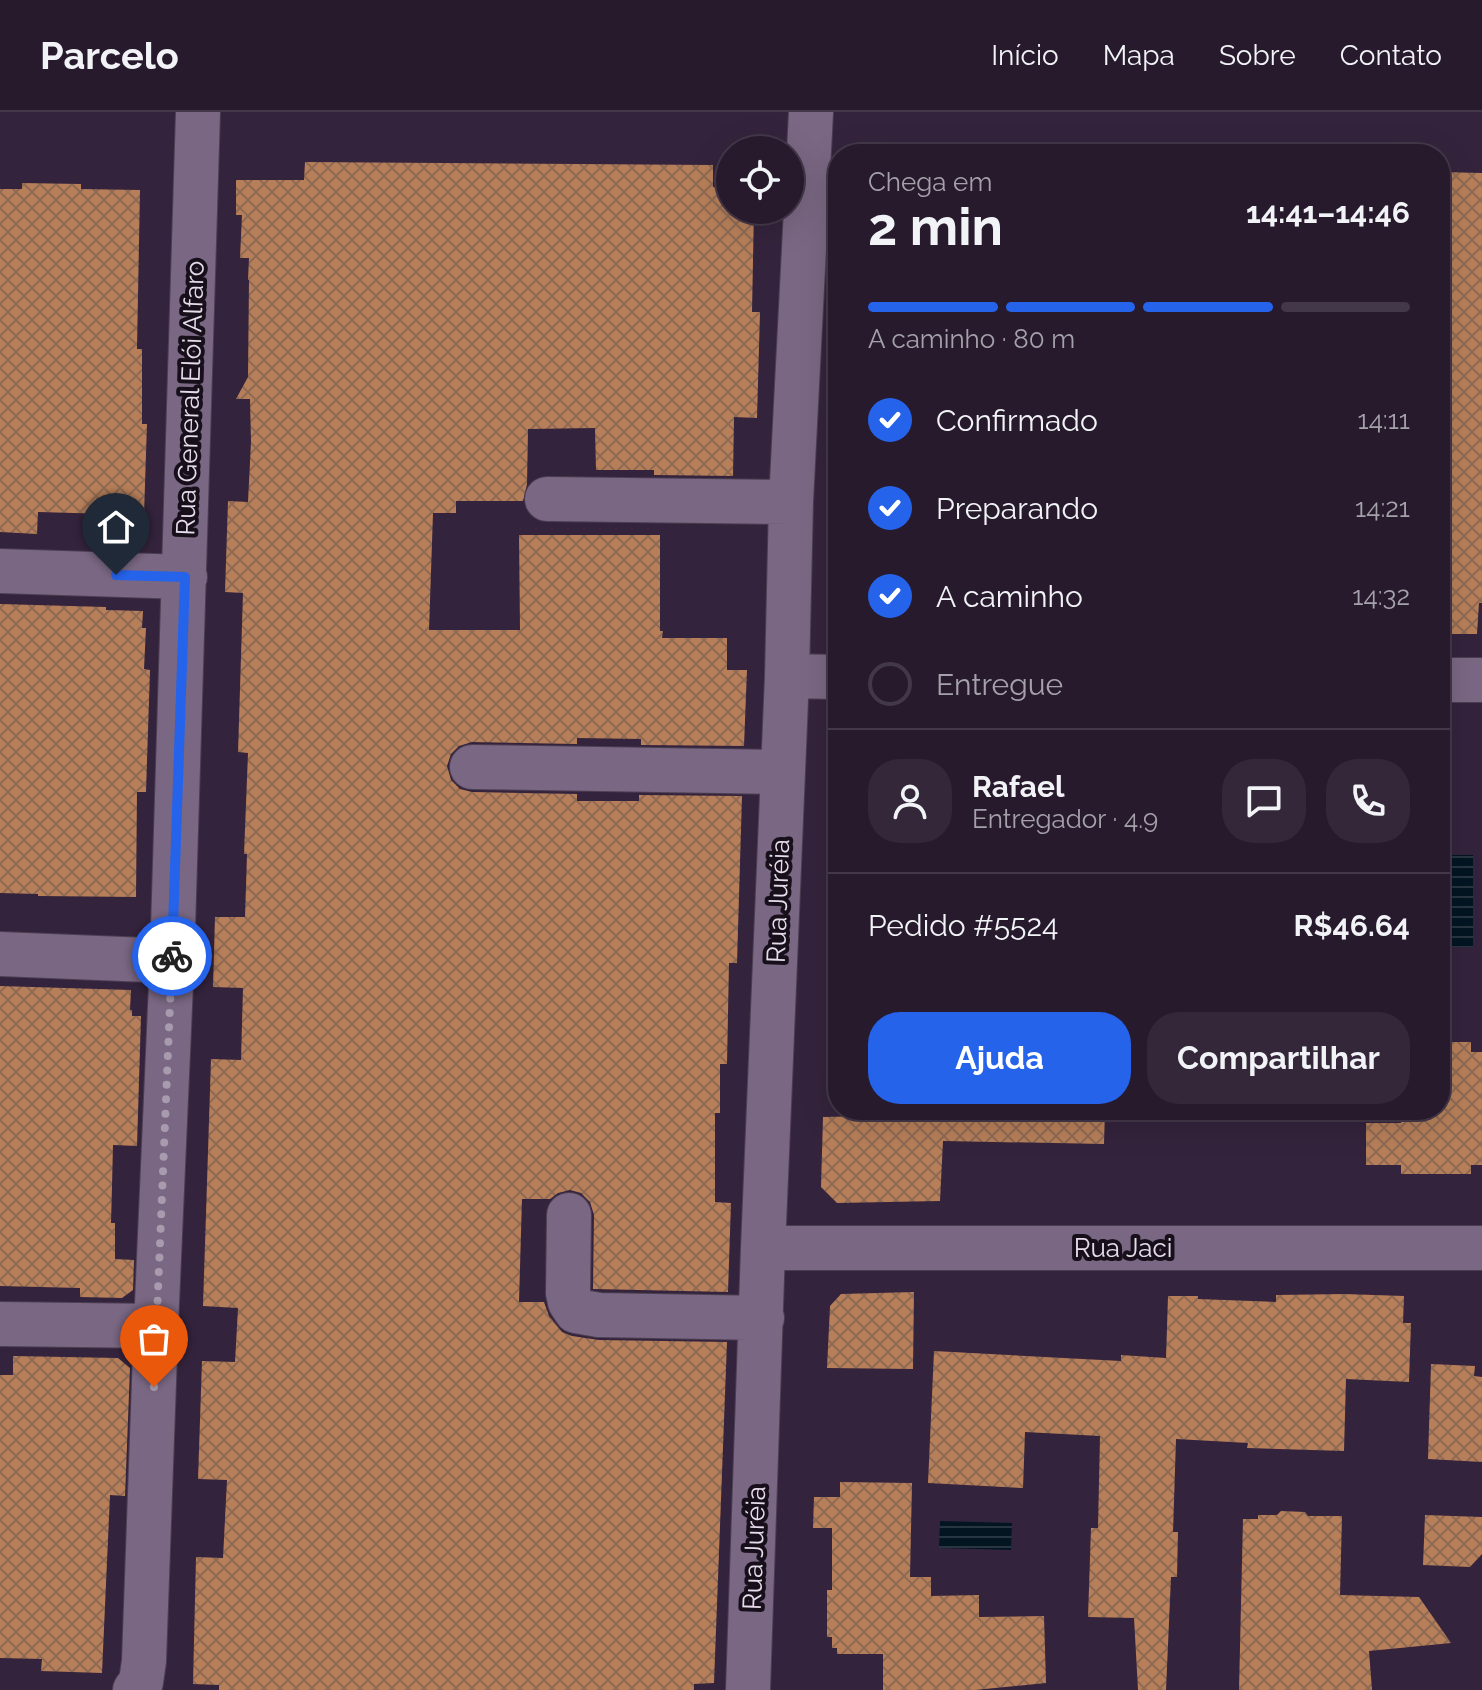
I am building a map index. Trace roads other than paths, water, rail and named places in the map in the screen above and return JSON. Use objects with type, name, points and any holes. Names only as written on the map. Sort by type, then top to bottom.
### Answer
[{"type":"street","name":"Rua General Elói Alfaro","points":[[135,1690],[141,1682],[144,1661],[172,961],[198,112]]},
{"type":"street","name":"Rua Juréia","points":[[748,1690],[791,502],[811,112]]},
{"type":"street","points":[[547,499],[791,502]]},
{"type":"street","points":[[0,571],[185,577]]},
{"type":"street","points":[[787,676],[828,677]]},
{"type":"street","points":[[1450,680],[1482,680]]},
{"type":"street","points":[[472,767],[783,772]]},
{"type":"street","points":[[0,954],[172,961]]},
{"type":"street","points":[[569,1215],[568,1293],[576,1311],[612,1315],[762,1318]]},
{"type":"street","name":"Rua Jaci","points":[[763,1248],[1482,1248]]},
{"type":"street","points":[[0,1324],[156,1326]]},
{"type":"water","points":[[1450,855],[1473,855],[1473,947],[1450,947]]},
{"type":"water","points":[[940,1521],[1012,1523],[1011,1550],[939,1548]]}]
